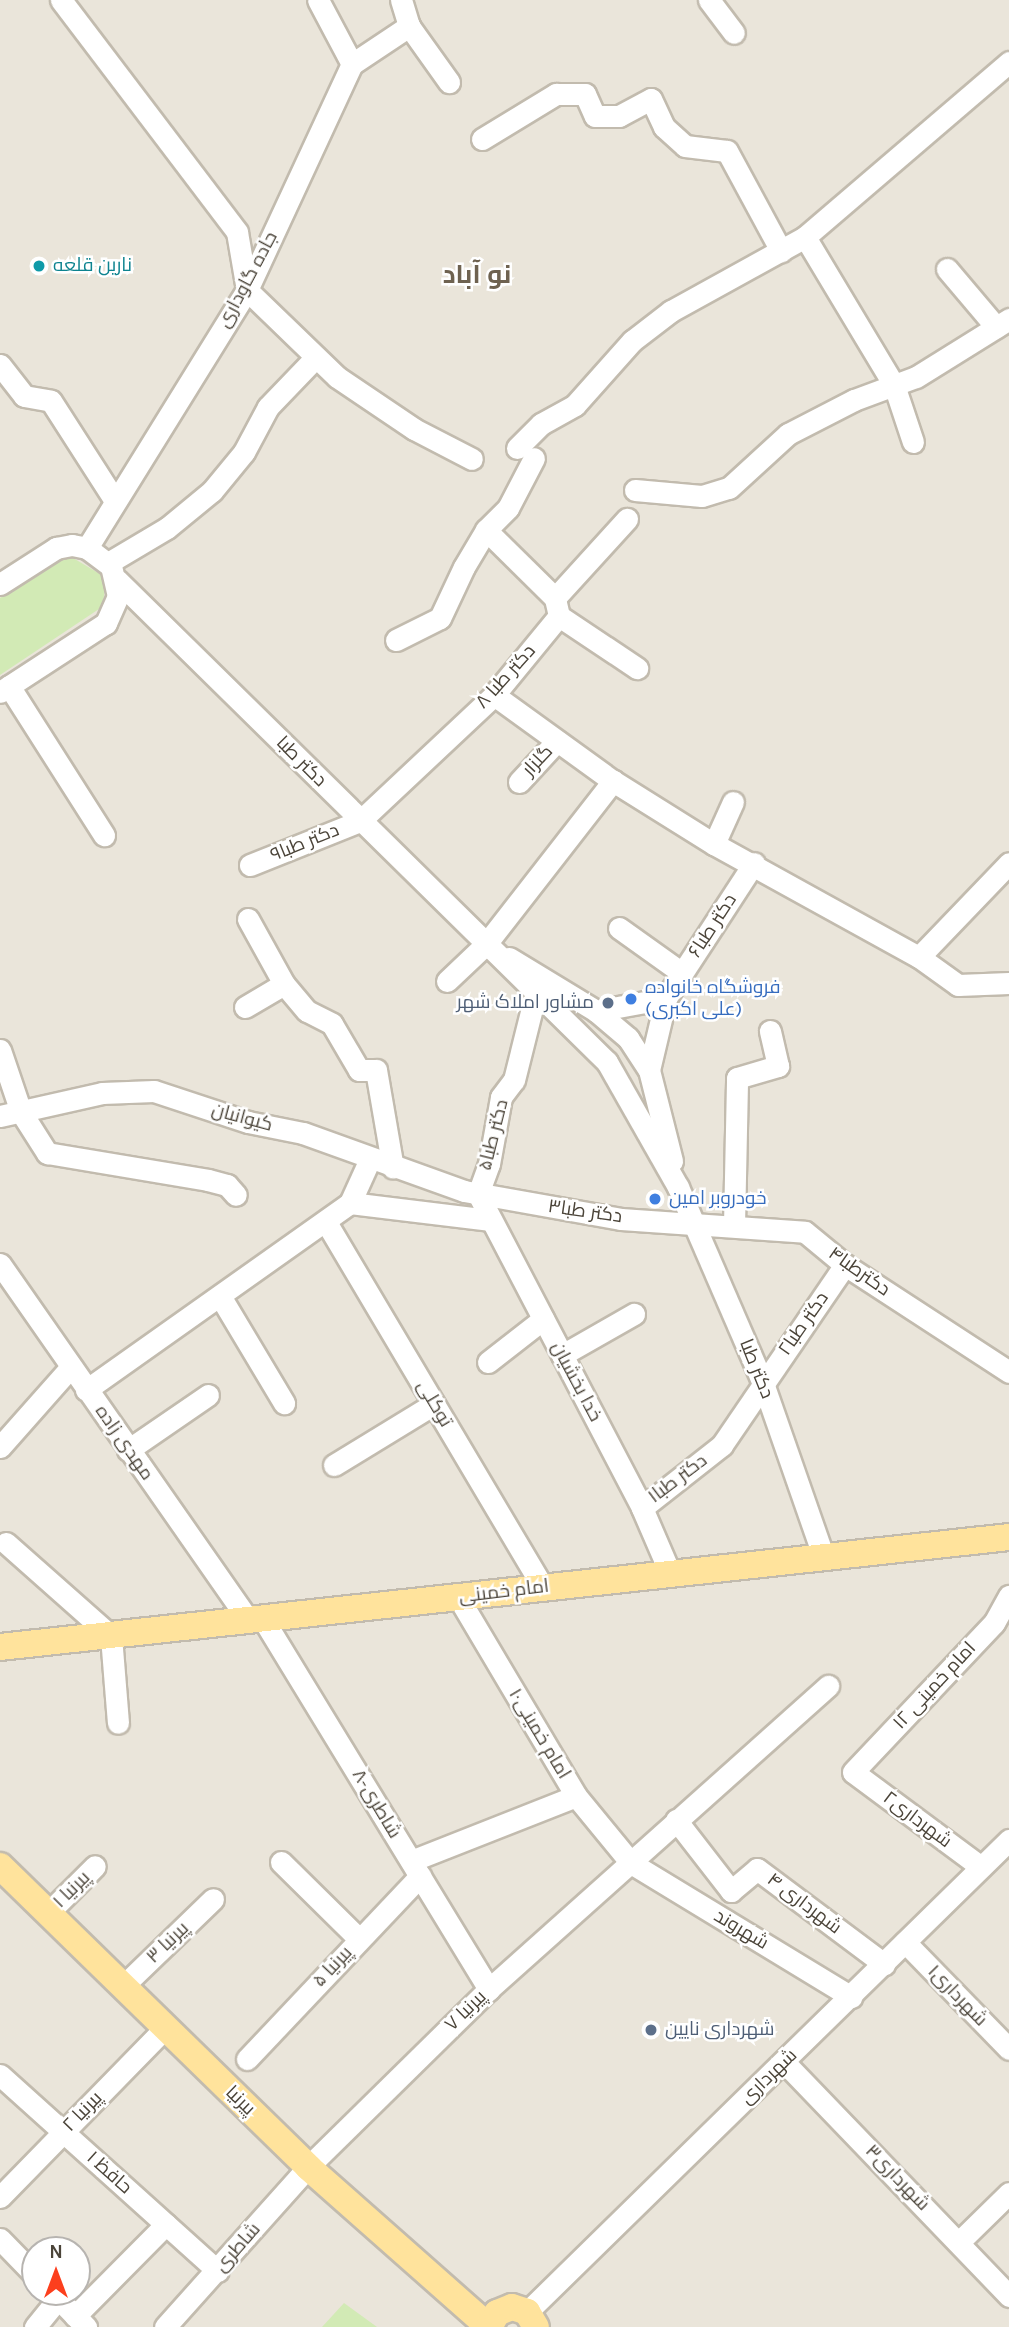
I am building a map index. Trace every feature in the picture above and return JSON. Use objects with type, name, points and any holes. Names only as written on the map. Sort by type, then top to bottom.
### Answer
[{"type":"main road","name":"امام خمینی","points":[[0,1647],[823,1555],[1009,1537]]},
{"type":"main road","name":"پیرنیا","points":[[0,1866],[308,2166],[489,2327]]},
{"type":"main road","points":[[489,2327],[504,2309],[532,2319]]},
{"type":"street","points":[[61,0],[237,232],[247,290],[337,377],[414,429],[472,459]]},
{"type":"street","points":[[318,0],[352,64],[409,26]]},
{"type":"street","points":[[402,0],[409,26],[449,82]]},
{"type":"street","points":[[709,0],[734,33]]},
{"type":"street","points":[[396,640],[440,618],[485,530],[508,508],[525,453],[541,424],[575,405],[632,341],[671,311],[805,237],[1009,62]]},
{"type":"street","name":"جاده گاوداری","points":[[87,548],[114,499],[247,290],[352,64]]},
{"type":"street","points":[[482,139],[556,94],[585,94],[595,116],[619,116],[651,99],[664,127],[685,146],[727,151],[781,250]]},
{"type":"street","points":[[805,237],[894,385],[914,442]]},
{"type":"street","points":[[635,490],[702,496],[729,488],[788,434],[854,400],[916,377],[1003,323],[947,269]]},
{"type":"street","points":[[104,835],[5,689],[106,623],[114,611],[112,572],[212,491],[244,452],[268,407],[316,357]]},
{"type":"street","points":[[0,365],[24,396],[51,401],[114,499]]},
{"type":"street","name":"دکتر طبا ۸","points":[[360,821],[494,695],[557,607],[627,519]]},
{"type":"street","points":[[485,530],[557,607],[637,668]]},
{"type":"street","points":[[0,584],[56,548],[87,548]]},
{"type":"street","name":"دکتر طبا","points":[[87,548],[536,996],[607,1062],[678,1187],[693,1221],[763,1383],[823,1555]]},
{"type":"street","points":[[494,695],[613,781],[714,844],[754,863],[919,957],[958,985],[1009,983]]},
{"type":"street","name":"گلزار","points":[[519,782],[557,741]]},
{"type":"street","points":[[446,981],[485,944],[613,781]]},
{"type":"street","points":[[714,844],[733,802]]},
{"type":"street","name":"دکتر طبا۹","points":[[250,866],[360,821]]},
{"type":"street","name":"دکتر طبا۶","points":[[649,1070],[666,998],[754,863]]},
{"type":"street","points":[[919,957],[1009,863]]},
{"type":"street","points":[[248,919],[284,984],[307,1011],[332,1024],[359,1070],[376,1070],[393,1168]]},
{"type":"street","points":[[619,928],[682,973]]},
{"type":"street","name":"دکتر طبا","points":[[485,944],[596,1011],[628,1038],[649,1070],[678,1187]]},
{"type":"street","points":[[245,1007],[284,984]]},
{"type":"street","name":"دکتر طبا۵","points":[[478,1194],[489,1164],[501,1097],[514,1080],[536,996]]},
{"type":"street","points":[[596,1011],[666,998]]},
{"type":"street","points":[[734,1225],[737,1078],[778,1066],[771,1031]]},
{"type":"street","points":[[607,1062],[628,1038]]},
{"type":"street","points":[[0,1050],[21,1112],[47,1153],[208,1180],[227,1185],[236,1195]]},
{"type":"street","name":"کیوانیان","points":[[0,1116],[102,1093],[154,1091],[248,1122],[303,1133],[393,1168],[478,1194]]},
{"type":"street","points":[[86,1390],[350,1203],[370,1159]]},
{"type":"street","name":"خدا بخشیان","points":[[478,1194],[642,1507],[670,1573]]},
{"type":"street","name":"دکتر طبا۳","points":[[478,1194],[621,1219],[693,1221]]},
{"type":"street","points":[[350,1203],[491,1220]]},
{"type":"street","name":"دکترطبا۴","points":[[693,1221],[805,1232],[845,1265],[1009,1372]]},
{"type":"street","name":"توکلی","points":[[326,1222],[543,1587]]},
{"type":"street","name":"مهدی زاده","points":[[0,1264],[128,1450],[256,1620]]},
{"type":"street","name":"دکتر طبا۲","points":[[763,1383],[845,1265]]},
{"type":"street","points":[[220,1296],[284,1403]]},
{"type":"street","points":[[562,1355],[635,1314]]},
{"type":"street","points":[[488,1362],[544,1319]]},
{"type":"street","points":[[0,1447],[70,1368]]},
{"type":"street","name":"دکتر طبا۱","points":[[642,1507],[722,1445],[763,1383]]},
{"type":"street","points":[[128,1450],[208,1395]]},
{"type":"street","points":[[334,1465],[434,1404]]},
{"type":"street","points":[[5,1543],[111,1636],[118,1723]]},
{"type":"street","name":"امام خمینی ۱۲","points":[[853,1772],[994,1623],[1009,1595]]},
{"type":"street","name":"امام خمینی۱۰","points":[[458,1597],[576,1796],[631,1863]]},
{"type":"street","name":"۸-شاطری","points":[[256,1620],[489,1989]]},
{"type":"street","name":"پیرنیا ۷","points":[[308,2166],[489,1989],[828,1686]]},
{"type":"street","name":"شهرداری۲","points":[[853,1772],[981,1867]]},
{"type":"street","points":[[415,1869],[576,1796]]},
{"type":"street","name":"شهرداری ۴","points":[[676,1820],[731,1891],[757,1869],[884,1964]]},
{"type":"street","name":"شهرداری","points":[[532,2319],[784,2062],[1009,1840]]},
{"type":"street","points":[[281,1863],[359,1939]]},
{"type":"street","name":"شهروند","points":[[631,1863],[850,1997]]},
{"type":"street","name":"پیرنیا ۱","points":[[48,1913],[96,1866]]},
{"type":"street","name":"پیرنیا ۵","points":[[247,2059],[359,1939],[415,1869]]},
{"type":"street","name":"پیرنیا ۳","points":[[123,1986],[213,1899]]},
{"type":"street","name":"شهرداری۱","points":[[905,1942],[1009,2049]]},
{"type":"street","name":"پیرنیا ۲","points":[[0,2197],[165,2028]]},
{"type":"street","name":"شهرداری۳","points":[[784,2062],[1009,2296]]},
{"type":"street","name":"حافظ ۱","points":[[0,2075],[218,2271]]},
{"type":"street","name":"شاطری","points":[[165,2327],[218,2271],[308,2166]]},
{"type":"street","points":[[959,2242],[1009,2193]]},
{"type":"street","points":[[66,2306],[81,2322],[166,2224]]},
{"type":"street","points":[[0,2239],[21,2261]]},
{"type":"street","points":[[35,2327],[48,2306]]},
{"type":"shaded area","points":[[0,0],[1009,0],[1009,2327],[0,2327]]},
{"type":"green space","points":[[73,558],[100,574],[106,585],[102,607],[0,675],[0,598],[59,560]]},
{"type":"green space","points":[[344,2303],[377,2327],[322,2327]]},
{"type":"place","name":"نارین قلعه","points":[[39,266]]},
{"type":"place","name":"فروشگاه خانواده (علی اکبری)","points":[[631,999]]},
{"type":"place","name":"مشاور املاک شهر","points":[[608,1003]]},
{"type":"place","name":"خودروبر امین","points":[[655,1199]]},
{"type":"place","name":"شهرداری نایین","points":[[651,2030]]},
{"type":"district","name":"نو آباد","points":[[477,275]]}]
